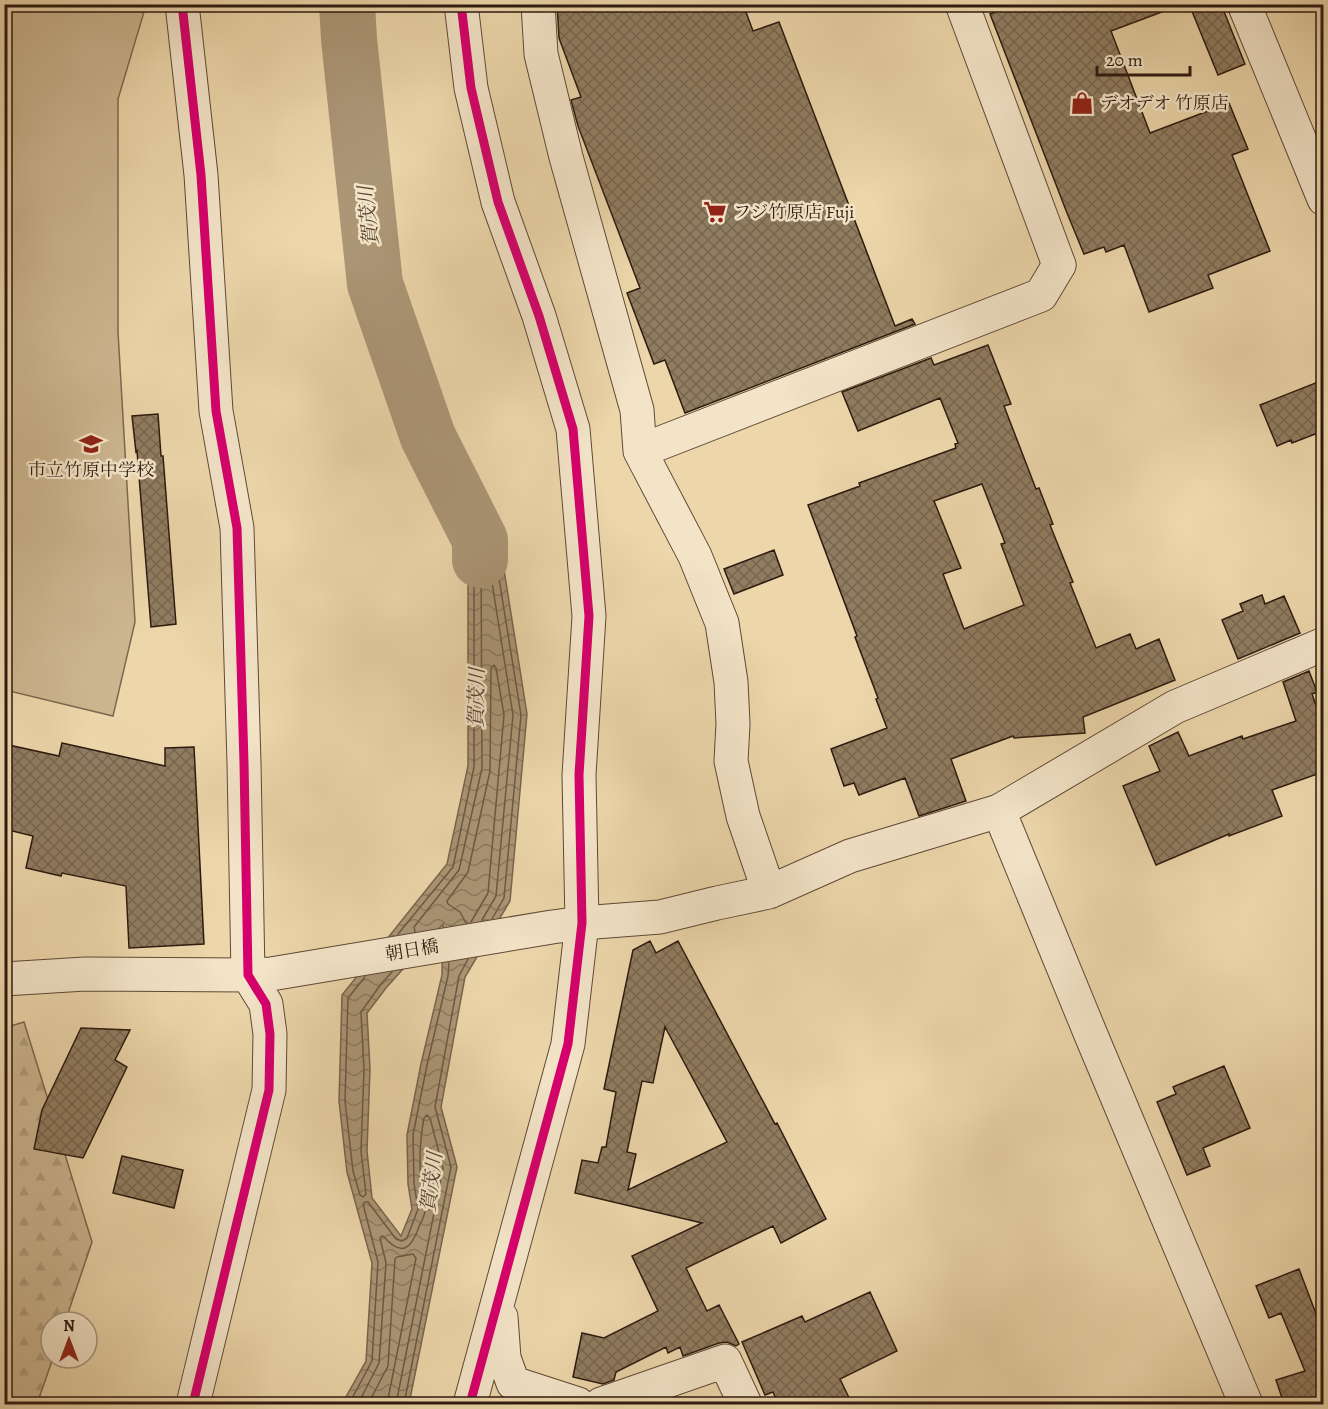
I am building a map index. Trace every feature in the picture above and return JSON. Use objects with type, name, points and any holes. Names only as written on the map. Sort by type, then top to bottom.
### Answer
[{"type":"street","points":[[183,4],[201,175],[216,411],[237,528],[244,763],[260,975],[270,1034],[269,1090],[194,1404]]},
{"type":"street","points":[[461,4],[471,88],[498,202],[539,316],[573,429],[589,616],[567,925],[567,1044],[470,1404]]},
{"type":"street","points":[[538,4],[541,54],[566,157],[637,410],[640,451],[695,556],[722,623],[731,682],[733,724],[731,761],[744,816],[769,892]]},
{"type":"street","points":[[640,451],[1041,295],[1059,265],[962,4]]},
{"type":"street","points":[[1244,4],[1323,199]]},
{"type":"street","name":"朝日橋","points":[[4,979],[85,974],[260,975],[567,925],[660,917],[769,892],[850,856],[999,811],[1175,707],[1323,644]]},
{"type":"street","points":[[999,811],[1246,1404]]},
{"type":"street","points":[[499,1298],[504,1358],[513,1383],[578,1404]]},
{"type":"street","points":[[601,1404],[725,1361],[745,1404]]},
{"type":"green space","points":[[5,4],[144,5],[144,12],[118,99],[118,332],[135,622],[113,716],[5,690]]},
{"type":"green space","points":[[24,1022],[92,1242],[69,1310],[39,1310],[39,1370],[49,1370],[37,1404],[5,1404],[4,1028]]},
{"type":"water","points":[[454,488],[498,532],[527,714],[510,901],[465,977],[441,1107],[457,1167],[409,1404],[342,1404],[366,1361],[372,1263],[347,1172],[339,1101],[342,995],[447,864],[468,766],[468,542]],"holes":[[[443,924],[442,975],[407,1135],[408,1184],[412,1209],[401,1236],[372,1198],[367,1151],[370,1069],[367,1013]]]},
{"type":"building","points":[[557,4],[743,4],[753,31],[779,22],[895,326],[912,319],[915,324],[685,413],[665,360],[654,364],[627,293],[640,288],[578,126],[571,100],[581,97],[559,38]]},
{"type":"building","points":[[1015,4],[1174,4],[1175,7],[1111,31],[1150,133],[1229,103],[1248,149],[1232,155],[1270,251],[1208,275],[1213,288],[1149,312],[1124,245],[1106,252],[1104,247],[1084,254],[990,14]]},
{"type":"building","points":[[1189,4],[1221,4],[1245,64],[1218,75]]},
{"type":"building","points":[[988,345],[1011,404],[1004,406],[1036,489],[1039,488],[1053,524],[1050,525],[1073,582],[1070,583],[1096,648],[1130,634],[1136,649],[1159,639],[1175,680],[1083,717],[1085,733],[1014,738],[1013,736],[951,759],[966,801],[919,816],[905,778],[859,795],[854,783],[844,786],[831,749],[887,728],[855,637],[857,636],[808,505],[860,486],[859,483],[956,448],[955,444],[958,443],[940,398],[858,431],[842,392],[931,358],[934,365]],"holes":[[[982,484],[1005,543],[1001,544],[1024,605],[964,629],[943,574],[961,568],[934,501]]]},
{"type":"building","points":[[1323,380],[1323,431],[1277,446],[1260,405]]},
{"type":"building","points":[[158,414],[176,624],[151,627],[137,451],[132,416]]},
{"type":"building","points":[[774,550],[783,575],[734,594],[724,569]]},
{"type":"building","points":[[1262,595],[1265,604],[1284,596],[1300,633],[1238,659],[1222,620],[1243,611],[1240,604]]},
{"type":"building","points":[[1309,671],[1317,692],[1312,694],[1323,725],[1323,772],[1272,790],[1282,816],[1229,836],[1229,834],[1156,865],[1123,786],[1160,771],[1149,746],[1178,732],[1189,756],[1242,736],[1243,739],[1296,721],[1283,682]]},
{"type":"building","points":[[62,743],[165,766],[165,748],[194,747],[204,944],[129,948],[126,886],[26,868],[33,836],[4,829],[4,744],[59,756]]},
{"type":"building","points":[[650,941],[656,953],[678,941],[775,1124],[777,1123],[826,1219],[781,1243],[773,1226],[686,1268],[707,1311],[719,1305],[739,1344],[736,1346],[727,1342],[719,1343],[683,1356],[680,1347],[668,1353],[666,1347],[616,1372],[614,1380],[603,1384],[573,1377],[582,1333],[604,1338],[658,1311],[632,1256],[702,1223],[575,1193],[582,1160],[598,1163],[602,1147],[606,1147],[616,1092],[604,1089],[633,950]],"holes":[[[665,1027],[727,1142],[628,1190],[636,1154],[627,1152],[642,1081],[653,1083]]]},
{"type":"building","points":[[81,1028],[130,1030],[115,1060],[127,1067],[83,1158],[34,1149],[42,1110]]},
{"type":"building","points":[[1224,1066],[1250,1128],[1203,1148],[1210,1166],[1187,1175],[1157,1102],[1176,1094],[1173,1087]]},
{"type":"building","points":[[122,1156],[183,1170],[174,1208],[113,1193]]},
{"type":"building","points":[[1299,1269],[1318,1319],[1323,1317],[1323,1404],[1284,1404],[1276,1380],[1305,1371],[1281,1313],[1269,1318],[1256,1286]]},
{"type":"building","points":[[870,1292],[897,1351],[840,1379],[852,1404],[778,1404],[773,1392],[765,1395],[742,1342],[802,1316],[805,1322]]},
{"type":"waterway","name":"賀茂川","points":[[347,4],[375,284],[428,437],[480,540],[480,560]]},
{"type":"cycle path","points":[[182,4],[201,175],[216,411],[237,528],[248,975],[266,1004],[270,1034],[269,1090],[193,1404]]},
{"type":"cycle path","points":[[461,4],[471,88],[498,202],[539,316],[573,429],[589,616],[579,775],[582,923],[568,1044],[470,1404]]},
{"type":"place","name":"デオデオ 竹原店","points":[[1082,103]]},
{"type":"place","name":"フジ竹原店 Fuji","points":[[715,212]]},
{"type":"place","name":"市立竹原中学校","points":[[91,444]]}]
